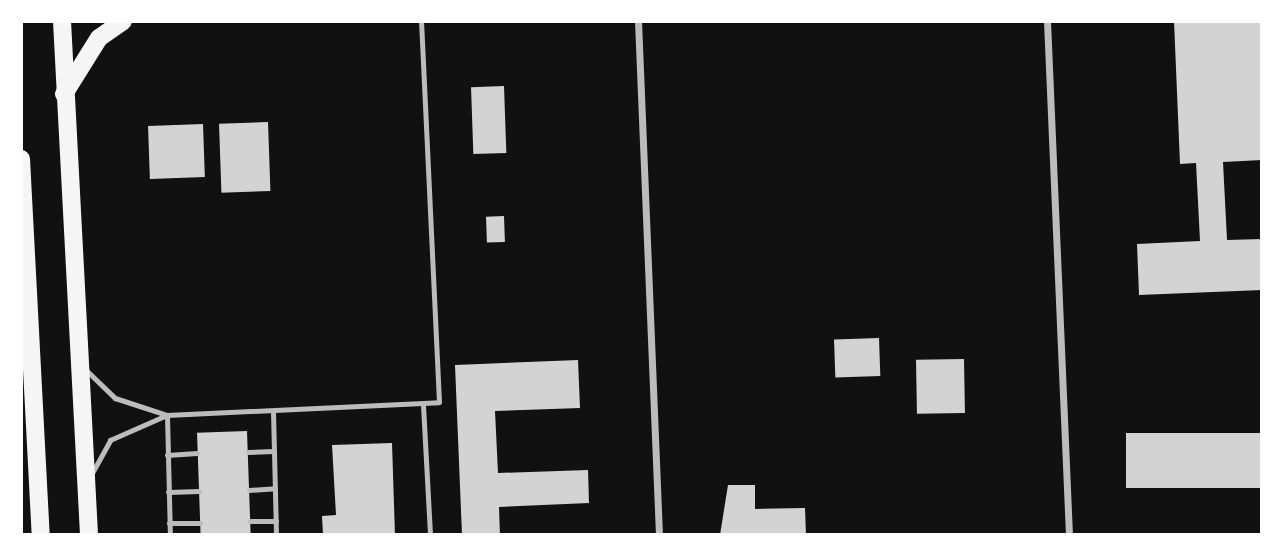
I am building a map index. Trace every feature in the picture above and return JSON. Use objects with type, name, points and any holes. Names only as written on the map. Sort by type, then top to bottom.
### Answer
[{"type":"main road","points":[[62,21],[89,535]]},
{"type":"main road","points":[[64,94],[99,38],[123,21]]},
{"type":"main road","points":[[21,159],[25,335],[41,535]]},
{"type":"street","points":[[638,21],[659,535]]},
{"type":"street","points":[[1047,21],[1069,535]]},
{"type":"lane","points":[[86,485],[110,440],[167,415],[424,405],[439,402],[421,21]]},
{"type":"lane","points":[[79,357],[94,384],[167,415]]},
{"type":"lane","points":[[424,405],[430,535]]},
{"type":"lane","points":[[273,411],[276,535]]},
{"type":"lane","points":[[167,415],[170,535]]},
{"type":"lane","points":[[248,453],[274,451]]},
{"type":"lane","points":[[167,454],[197,453]]},
{"type":"lane","points":[[249,490],[275,488]]},
{"type":"lane","points":[[168,492],[199,491]]},
{"type":"lane","points":[[250,521],[276,521]]},
{"type":"lane","points":[[169,523],[200,523]]},
{"type":"building","points":[[1174,21],[1262,21],[1262,160],[1223,162],[1227,240],[1262,239],[1262,290],[1139,295],[1137,244],[1200,241],[1196,163],[1180,164]]},
{"type":"building","points":[[504,86],[506,153],[473,154],[471,87]]},
{"type":"building","points":[[268,122],[270,191],[221,193],[219,124]]},
{"type":"building","points":[[203,124],[205,177],[150,179],[148,126]]},
{"type":"building","points":[[504,216],[505,242],[487,243],[486,217]]},
{"type":"building","points":[[879,338],[880,376],[835,378],[834,340]]},
{"type":"building","points":[[964,359],[965,413],[917,414],[916,360]]},
{"type":"building","points":[[578,360],[580,408],[495,411],[498,473],[588,470],[589,503],[499,507],[500,535],[462,535],[455,365]]},
{"type":"building","points":[[247,431],[251,535],[201,535],[197,433]]},
{"type":"building","points":[[1126,433],[1262,433],[1262,488],[1126,488]]},
{"type":"building","points":[[392,443],[395,535],[323,535],[322,516],[336,515],[332,445]]},
{"type":"building","points":[[728,485],[755,485],[755,509],[805,508],[806,535],[720,535]]}]
